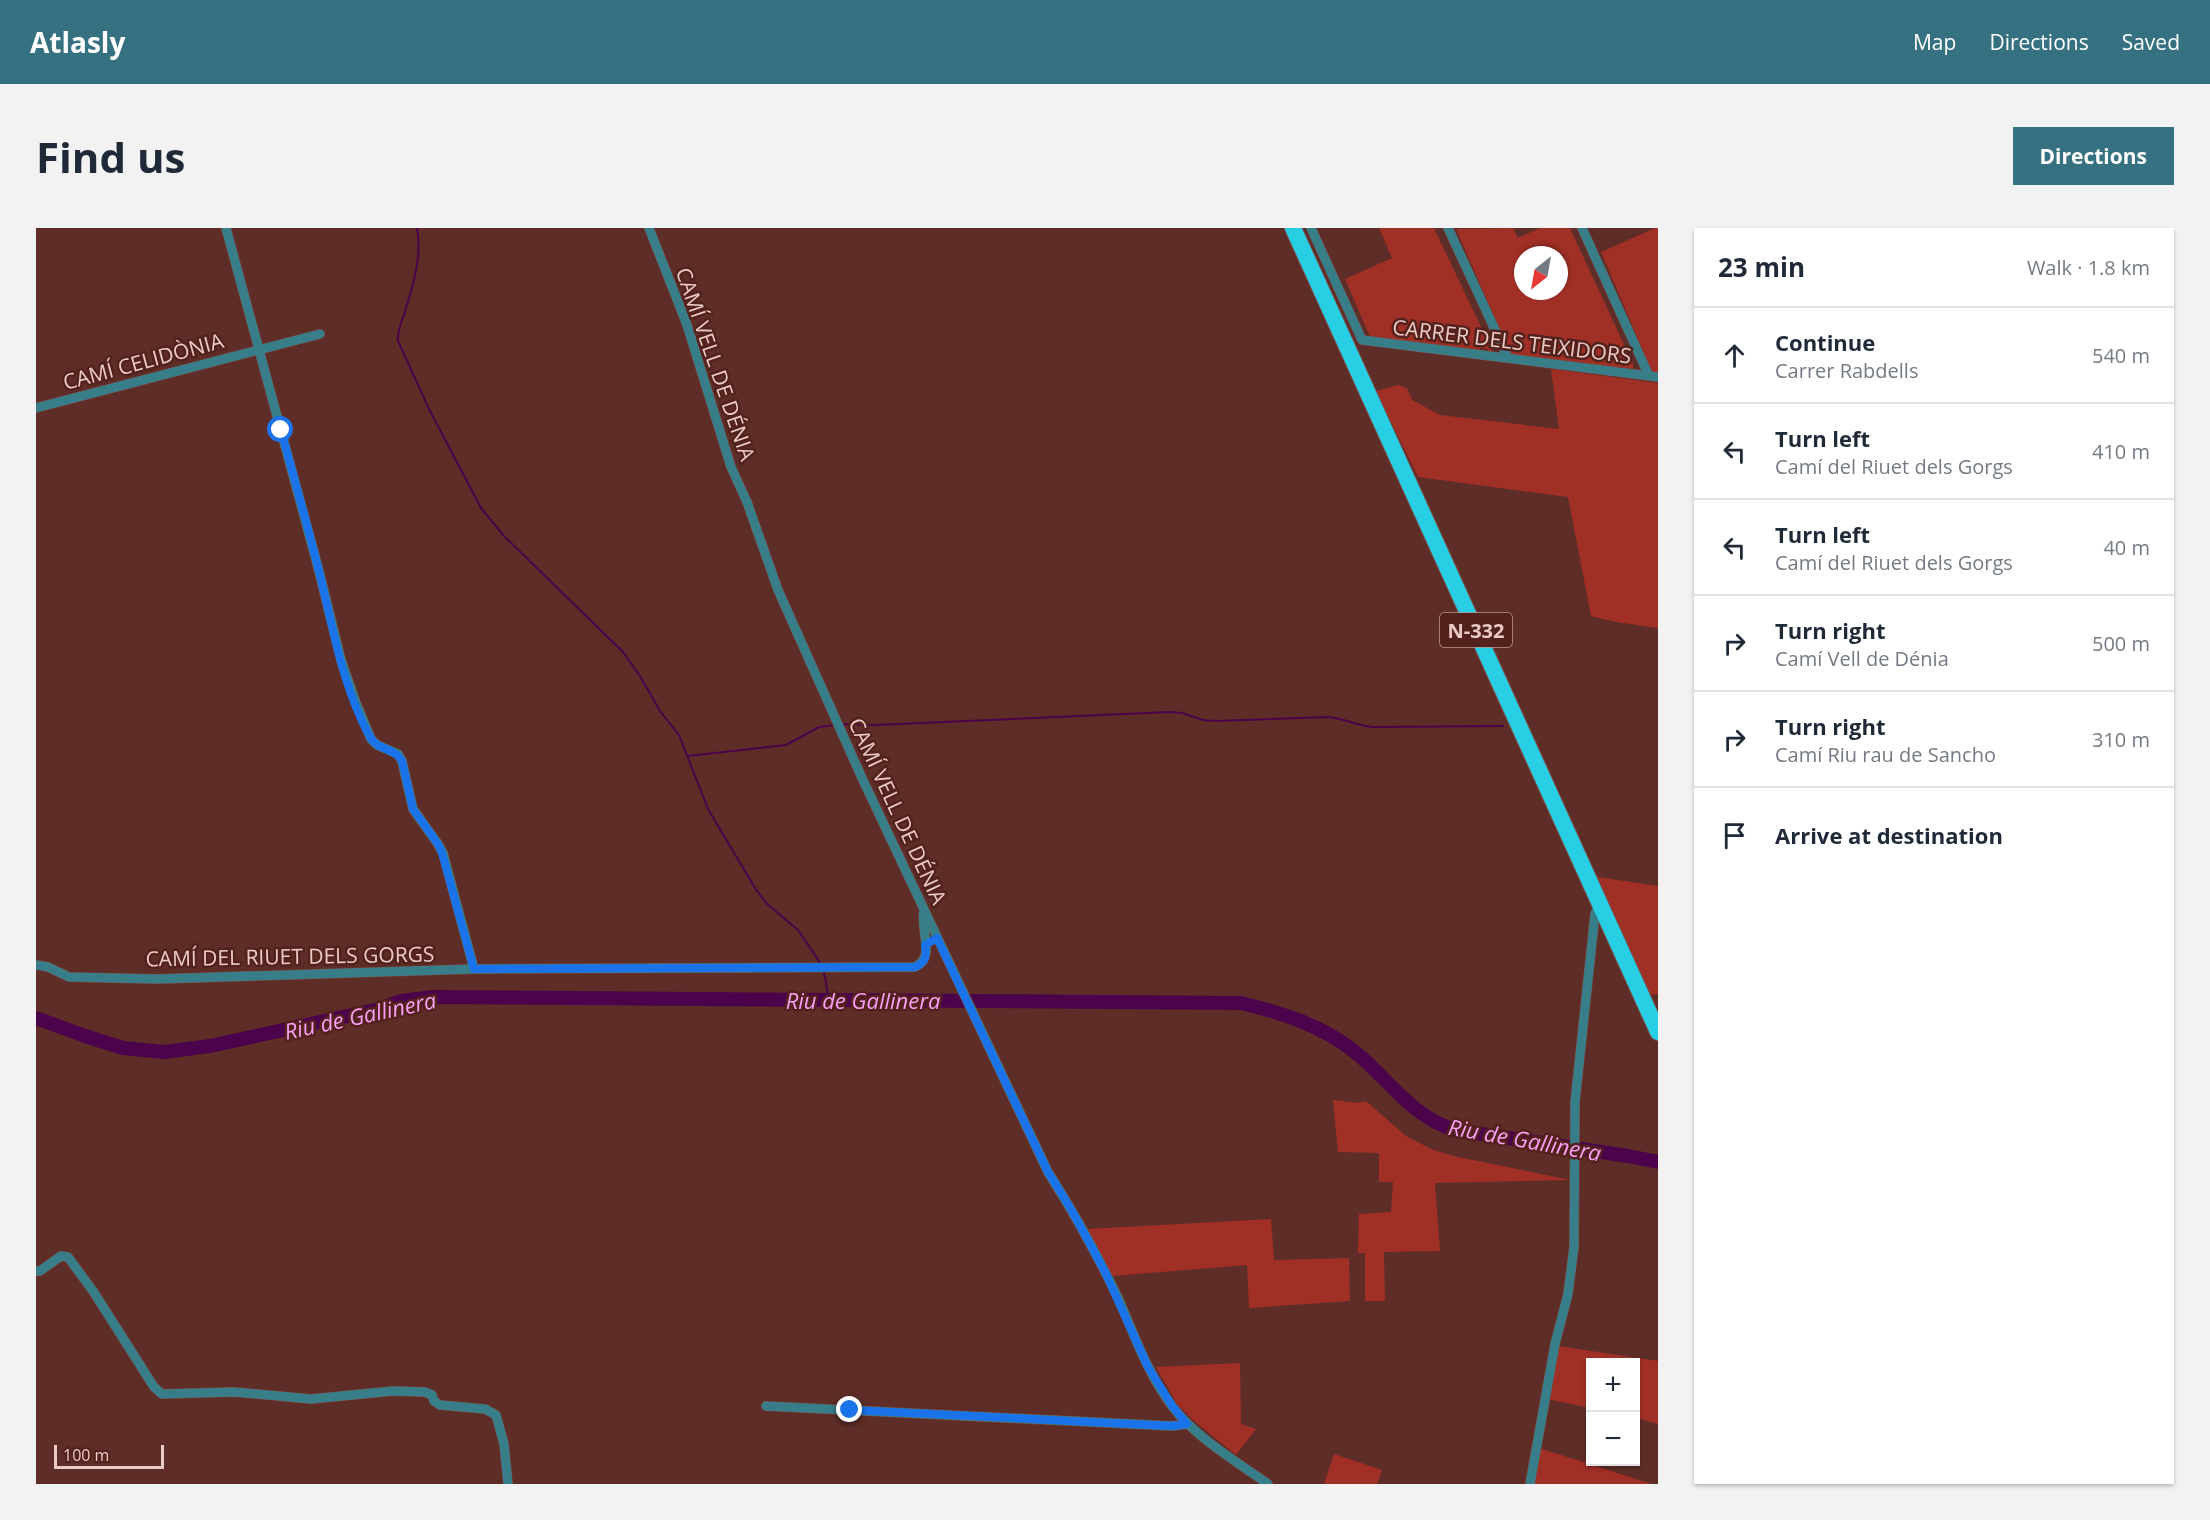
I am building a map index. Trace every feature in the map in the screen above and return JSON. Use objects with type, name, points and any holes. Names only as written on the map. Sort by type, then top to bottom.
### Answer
[{"type":"highway","name":"N-332","points":[[1293,228],[1658,1032]]},
{"type":"street","points":[[226,228],[349,685],[371,739],[377,745],[398,754],[402,761],[413,809],[438,844],[445,862],[474,969]]},
{"type":"street","name":"CAMÍ VELL DE DÉNIA","points":[[649,228],[687,325],[731,467],[747,502],[765,558],[841,734],[1048,1172],[1105,1272],[1148,1367],[1173,1407],[1187,1424],[1268,1484]]},
{"type":"street","name":"CARRER DELS TEIXIDORS","points":[[1311,228],[1362,340],[1654,377]]},
{"type":"street","points":[[1448,228],[1508,358]]},
{"type":"street","points":[[1582,228],[1654,377]]},
{"type":"street","name":"CAMÍ CELIDÒNIA","points":[[36,408],[320,334]]},
{"type":"street","points":[[1530,1484],[1555,1344],[1568,1293],[1574,1247],[1575,1102],[1599,903]]},
{"type":"street","points":[[924,910],[922,920],[925,945],[937,938]]},
{"type":"street","name":"CAMÍ DEL RIUET DELS GORGS","points":[[36,965],[48,967],[69,977],[157,979],[474,969],[915,967],[923,963],[927,956],[925,945]]},
{"type":"street","points":[[36,1271],[61,1256],[68,1257],[93,1291],[154,1387],[162,1394],[234,1392],[311,1399],[385,1391],[425,1392],[432,1395],[434,1401],[440,1404],[485,1409],[496,1415],[504,1444],[508,1484]]},
{"type":"street","points":[[766,1406],[1160,1426],[1187,1424]]},
{"type":"shaded area","points":[[1379,228],[1434,228],[1493,352],[1487,353],[1488,349],[1480,348],[1479,352],[1370,337],[1345,279],[1392,258]]},
{"type":"shaded area","points":[[1513,228],[1518,238],[1540,228],[1570,228],[1633,364],[1633,369],[1511,355],[1456,229]]},
{"type":"shaded area","points":[[1658,228],[1658,375],[1653,374],[1601,252]]},
{"type":"shaded area","points":[[1551,369],[1658,383],[1658,628],[1591,616],[1568,497],[1418,477],[1376,391],[1398,385],[1407,388],[1412,400],[1440,415],[1559,429]]},
{"type":"shaded area","points":[[1596,878],[1658,886],[1658,994],[1648,995]]},
{"type":"shaded area","points":[[1333,1100],[1359,1103],[1366,1101],[1406,1136],[1433,1150],[1571,1180],[1435,1183],[1440,1251],[1384,1252],[1385,1301],[1365,1301],[1365,1253],[1358,1253],[1359,1214],[1391,1212],[1393,1182],[1379,1182],[1379,1153],[1338,1152]]},
{"type":"shaded area","points":[[1271,1219],[1274,1260],[1349,1258],[1350,1301],[1249,1308],[1247,1265],[1112,1276],[1087,1229]]},
{"type":"shaded area","points":[[1558,1346],[1638,1358],[1586,1358],[1586,1407],[1547,1399]]},
{"type":"shaded area","points":[[1640,1358],[1658,1361],[1658,1424],[1640,1419]]},
{"type":"shaded area","points":[[1240,1363],[1241,1424],[1256,1429],[1236,1455],[1177,1404],[1156,1367]]},
{"type":"shaded area","points":[[1539,1448],[1586,1463],[1586,1466],[1596,1466],[1652,1484],[1533,1484]]},
{"type":"shaded area","points":[[1334,1454],[1382,1470],[1377,1484],[1324,1484]]},
{"type":"waterway","points":[[417,228],[419,248],[416,268],[412,289],[399,328],[398,341],[429,409],[481,508],[504,536],[623,652],[660,711],[679,735],[708,809],[755,888],[766,903],[798,930],[821,964]]},
{"type":"waterway","points":[[840,724],[876,725],[1170,712],[1216,721],[1328,717],[1373,727],[1503,726]]},
{"type":"waterway","points":[[688,756],[786,745],[819,727],[835,725]]},
{"type":"waterway","points":[[823,970],[828,999]]},
{"type":"waterway","name":"Riu de Gallinera","points":[[36,1018],[123,1048],[164,1052],[210,1046],[375,1010],[401,1001],[433,997],[1241,1003],[1286,1016],[1329,1034],[1355,1052],[1413,1107],[1439,1124],[1455,1130],[1658,1162]]},
{"type":"route","points":[[281,430],[341,660],[356,703],[371,739],[377,745],[398,754],[402,761],[413,809],[442,853],[474,969],[915,967],[923,963],[927,956],[925,945],[937,938],[1048,1172],[1105,1272],[1148,1367],[1173,1407],[1187,1424],[1172,1426],[850,1410]]}]
